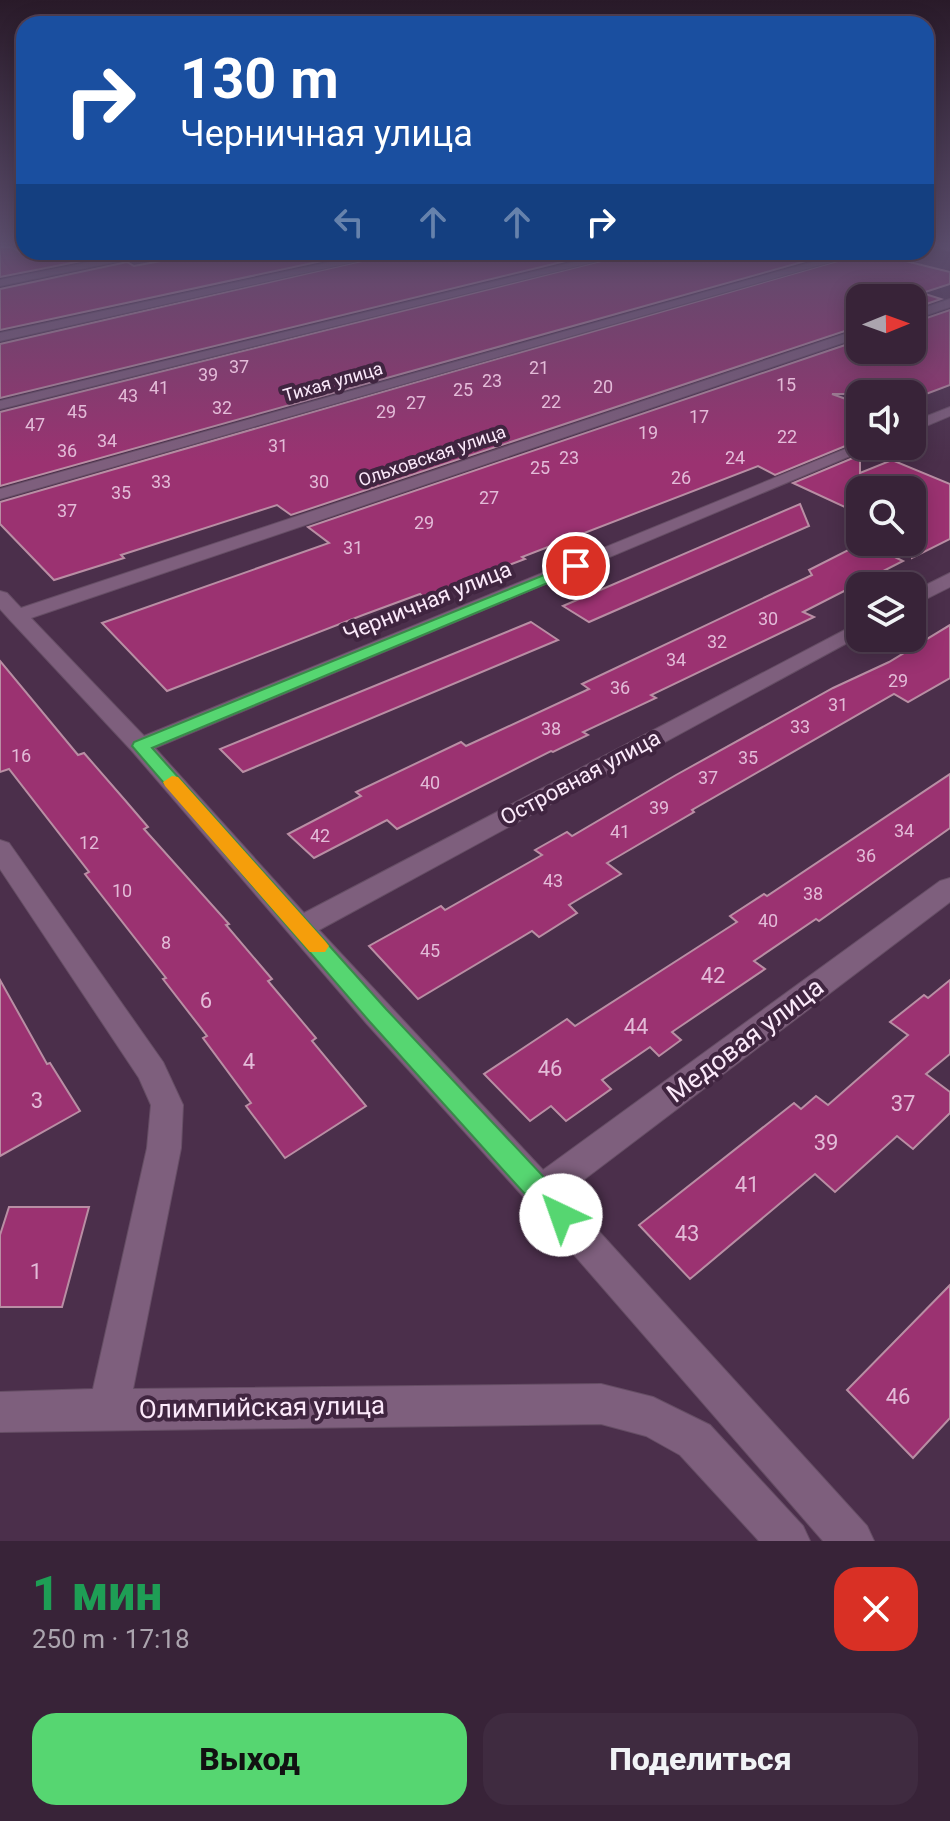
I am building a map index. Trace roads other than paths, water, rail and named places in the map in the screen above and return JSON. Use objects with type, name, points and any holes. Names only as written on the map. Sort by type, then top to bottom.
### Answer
[{"type":"street","points":[[0,337],[84,319]]},
{"type":"street","points":[[0,405],[354,319]]},
{"type":"street","name":"Тихая улица","points":[[0,494],[623,319]]},
{"type":"street","name":"Ольховская улица","points":[[8,607],[846,338]]},
{"type":"street","points":[[926,421],[950,411]]},
{"type":"street","name":"Черничная улица","points":[[140,746],[846,454]]},
{"type":"street","points":[[926,592],[950,579]]},
{"type":"street","points":[[8,607],[140,746],[852,1541]]},
{"type":"street","name":"Островная улица","points":[[301,927],[846,635]]},
{"type":"street","name":"Олимпийская улица","points":[[4,862],[152,1071],[167,1105],[164,1148],[130,1318],[108,1409],[601,1404],[653,1417],[695,1440],[788,1541]]},
{"type":"street","name":"Медовая улица","points":[[541,1192],[950,888]]},
{"type":"street","points":[[0,1412],[108,1409]]}]
